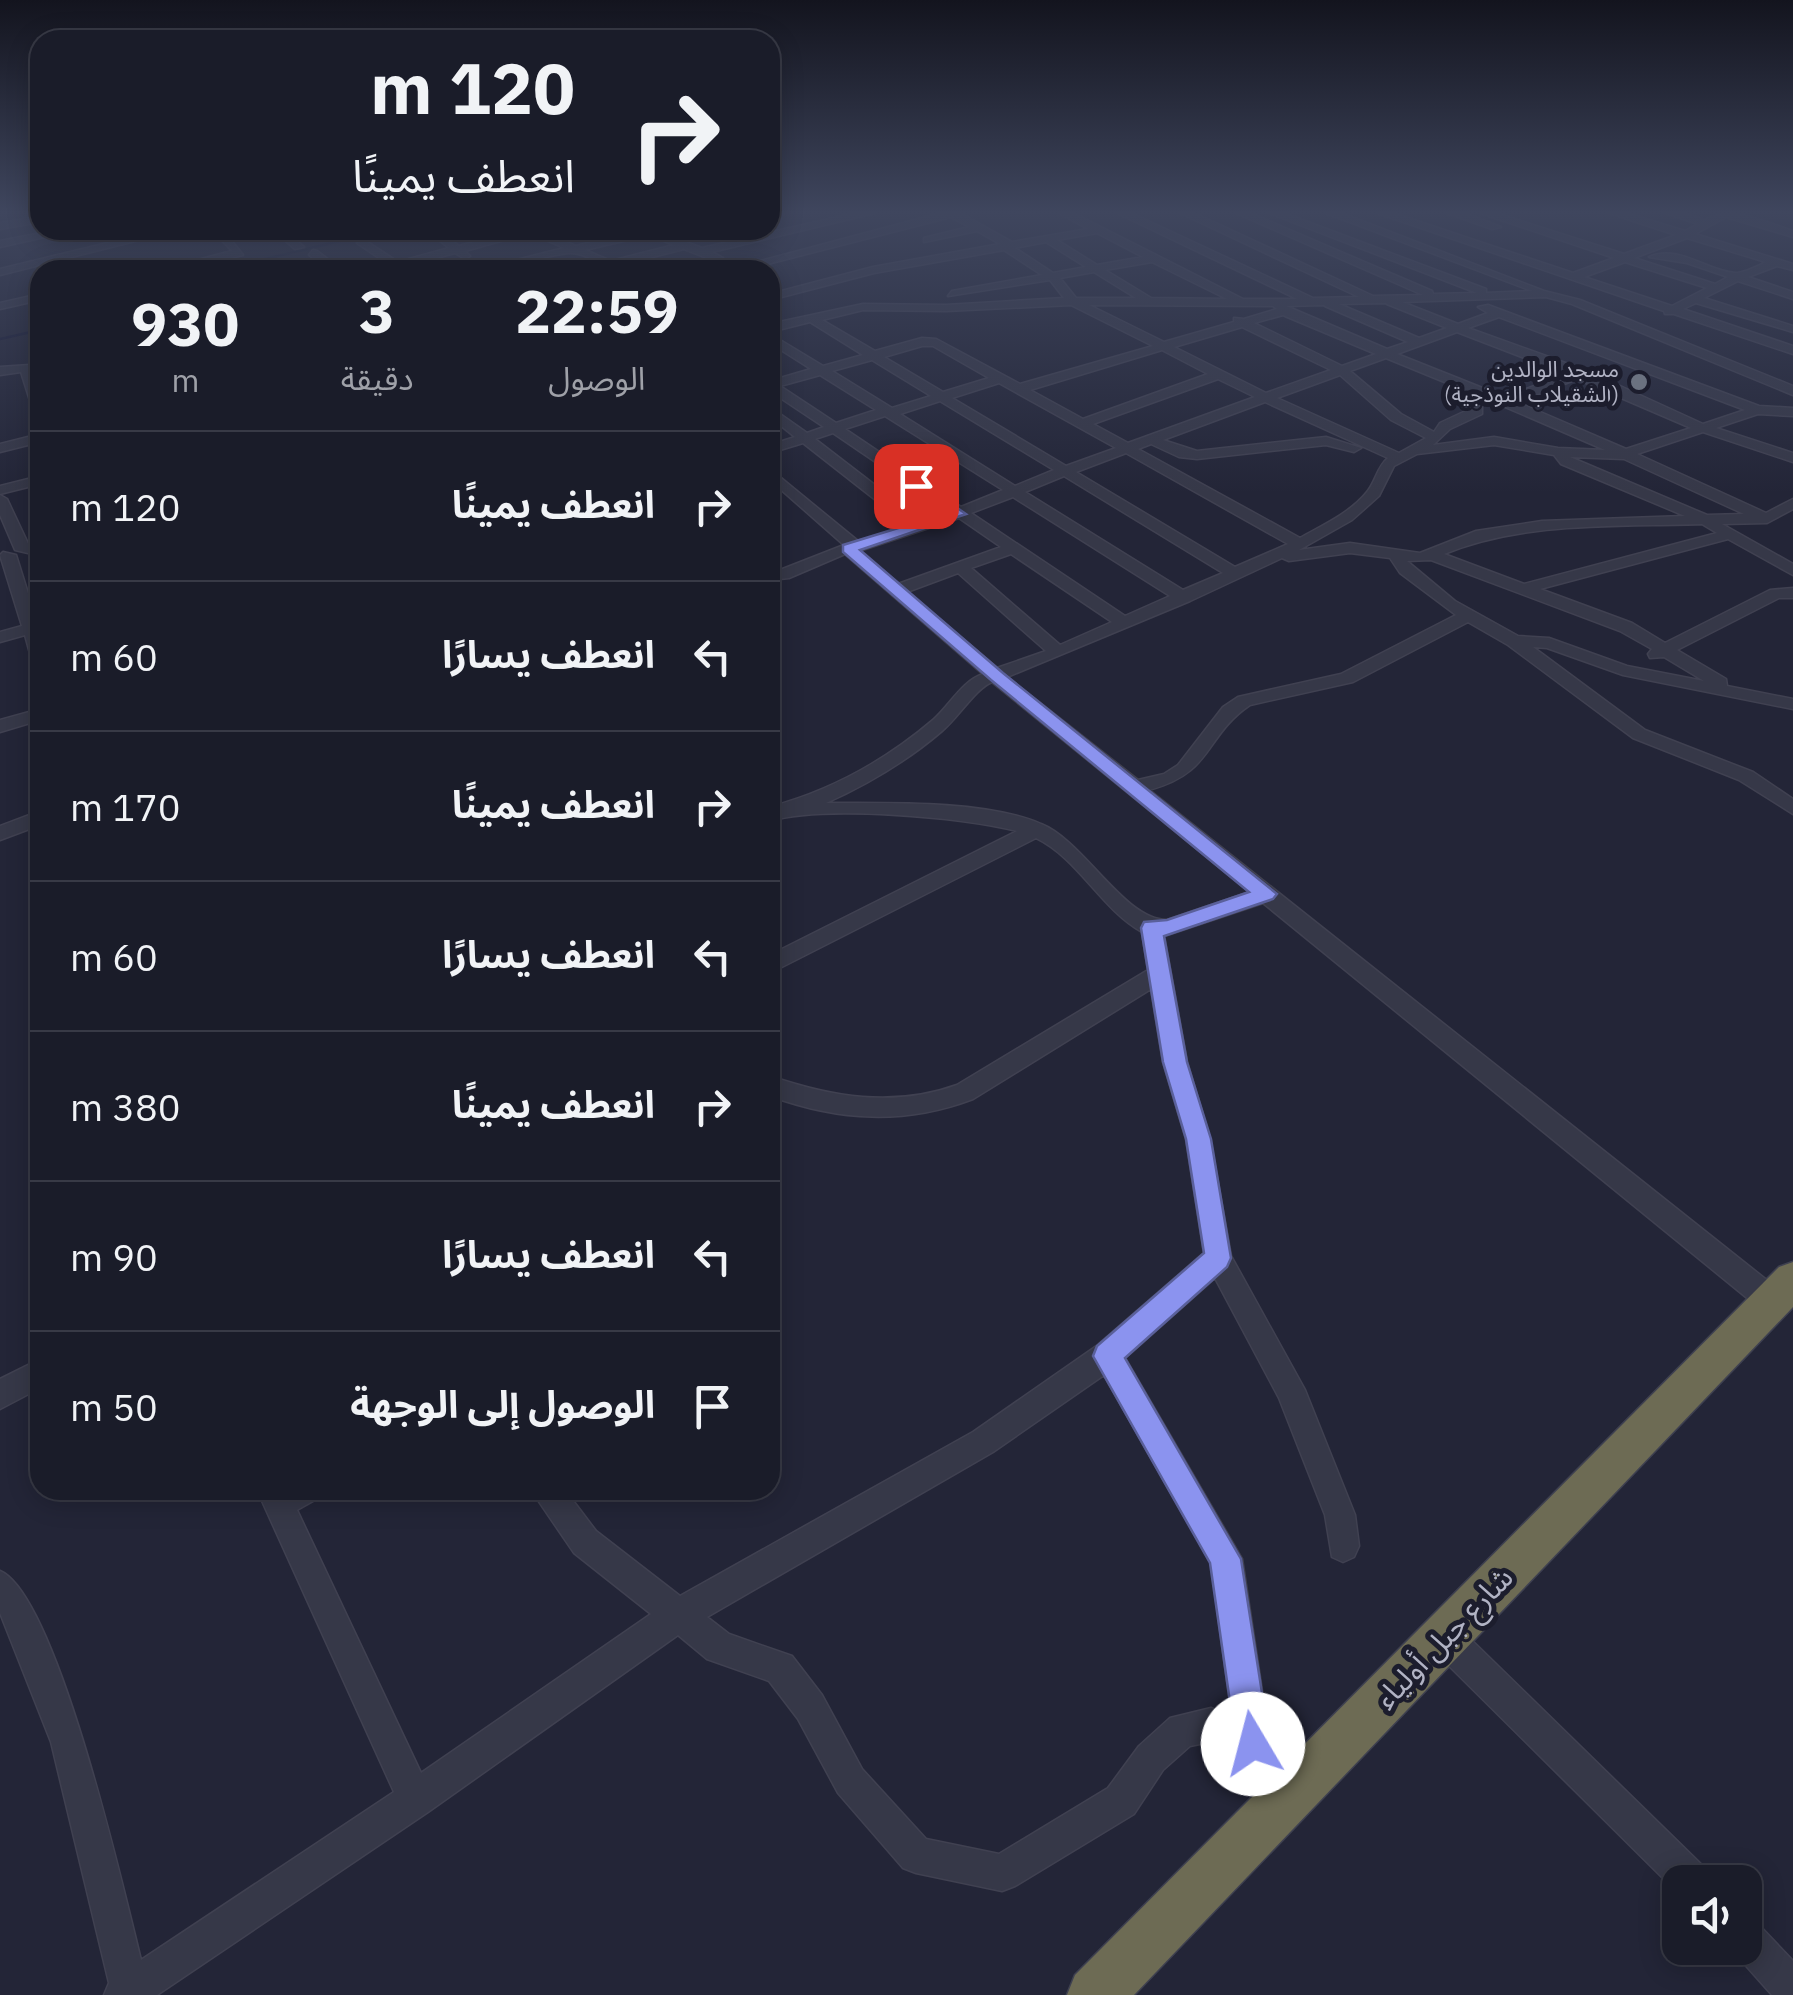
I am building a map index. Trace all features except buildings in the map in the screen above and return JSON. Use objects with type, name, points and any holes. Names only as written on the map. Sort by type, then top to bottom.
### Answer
[{"type":"highway","name":"شارع جبل أولياء","points":[[1095,1995],[1783,1291]]},
{"type":"street","points":[[825,306],[838,312]]},
{"type":"street","points":[[780,326],[875,306]]},
{"type":"street","points":[[870,307],[969,306]]},
{"type":"street","points":[[1084,306],[1268,399],[1401,457]]},
{"type":"street","points":[[1215,306],[1344,371],[1400,420],[1436,438]]},
{"type":"street","points":[[1271,306],[1286,306]]},
{"type":"street","points":[[1328,306],[1418,342]]},
{"type":"street","points":[[1397,306],[1577,374],[1700,427],[1793,458]]},
{"type":"street","points":[[1482,306],[1757,410],[1793,412]]},
{"type":"street","points":[[1580,306],[1793,391]]},
{"type":"street","points":[[1663,306],[1793,352]]},
{"type":"street","points":[[1637,327],[1681,306]]},
{"type":"street","points":[[1717,306],[1755,318]]},
{"type":"street","points":[[1022,388],[1243,322],[1279,307],[1767,519]]},
{"type":"street","points":[[780,574],[921,528],[1065,470],[1155,441],[1498,313]]},
{"type":"street","points":[[1735,330],[1755,318],[1790,313]]},
{"type":"street","points":[[812,318],[1236,574]]},
{"type":"street","points":[[1654,346],[1669,340]]},
{"type":"street","points":[[780,383],[930,342],[1022,388],[1300,544]]},
{"type":"street","points":[[780,344],[1184,598]]},
{"type":"street","points":[[1505,402],[1638,352]]},
{"type":"street","points":[[1779,360],[1793,352]]},
{"type":"street","points":[[0,372],[30,367]]},
{"type":"street","points":[[1752,374],[1765,367]]},
{"type":"street","points":[[1083,424],[1219,374]]},
{"type":"street","points":[[780,445],[1002,378]]},
{"type":"street","points":[[793,809],[864,775],[935,727],[962,703],[976,682],[997,677],[1184,598],[1300,544],[1347,517],[1374,494],[1384,470],[1436,438],[1444,426],[1477,410],[1475,391]]},
{"type":"street","points":[[780,393],[1123,622]]},
{"type":"street","points":[[1155,441],[1184,454],[1337,442],[1401,457],[1494,440],[1558,452],[1622,455],[1757,410]]},
{"type":"street","points":[[780,419],[921,528]]},
{"type":"street","points":[[0,448],[30,440]]},
{"type":"street","points":[[1558,452],[1566,462],[1700,517],[1793,570]]},
{"type":"street","points":[[0,490],[30,482]]},
{"type":"street","points":[[780,482],[997,677],[1266,894],[1783,1291]]},
{"type":"street","points":[[0,499],[18,552],[19,591],[30,614]]},
{"type":"street","points":[[1767,519],[1793,503]]},
{"type":"street","points":[[1271,558],[1350,548],[1416,558],[1472,537],[1526,527],[1700,517],[1793,520]]},
{"type":"street","points":[[1522,588],[1728,534]]},
{"type":"street","points":[[897,590],[1012,548]]},
{"type":"street","points":[[1395,554],[1419,580],[1466,616],[1514,641],[1639,734],[1746,776],[1793,808]]},
{"type":"street","points":[[1432,555],[1626,628],[1731,691]]},
{"type":"street","points":[[960,567],[1058,652]]},
{"type":"street","points":[[0,597],[19,591]]},
{"type":"street","points":[[1624,670],[1776,593],[1793,593]]},
{"type":"street","points":[[1135,787],[1170,778],[1185,768],[1229,711],[1244,701],[1347,678],[1466,616]]},
{"type":"street","points":[[0,637],[30,629]]},
{"type":"street","points":[[1514,641],[1549,643],[1624,670],[1793,704]]},
{"type":"street","points":[[0,726],[30,717]]},
{"type":"street","points":[[780,810],[915,811],[1037,829],[1059,843],[1152,928],[1175,1062],[1198,1139],[1218,1258],[1291,1390],[1340,1515],[1342,1546]]},
{"type":"street","points":[[0,833],[30,822]]},
{"type":"street","points":[[780,960],[1037,829]]},
{"type":"street","points":[[1152,928],[1168,928],[1266,894]]},
{"type":"street","points":[[780,1088],[879,1109],[932,1104],[965,1092],[1160,973]]},
{"type":"street","points":[[0,1588],[18,1610],[68,1742],[128,1993],[416,1800],[680,1614],[983,1442],[1108,1356],[1218,1258]]},
{"type":"street","points":[[1108,1356],[1226,1559],[1253,1744],[1273,1815]]},
{"type":"street","points":[[0,1395],[30,1378]]},
{"type":"street","points":[[286,1500],[416,1800]]},
{"type":"street","points":[[554,1500],[585,1542],[719,1647],[780,1668],[810,1707],[850,1780],[916,1854],[1002,1873],[1121,1801],[1151,1758],[1182,1730],[1211,1725],[1253,1744]]},
{"type":"street","points":[[1444,1636],[1676,1865]]},
{"type":"street","points":[[1762,1956],[1793,1990]]},
{"type":"waterway","points":[[0,339],[30,332]]},
{"type":"place","name":"مسجد الوالدين (الشقيلاب النوذجية)","points":[[1639,382]]},
{"type":"route","points":[[916,486],[959,514],[848,549],[997,677],[1266,894],[1168,928],[1152,928],[1175,1062],[1198,1139],[1218,1258],[1108,1356],[1226,1559],[1253,1744]]}]
